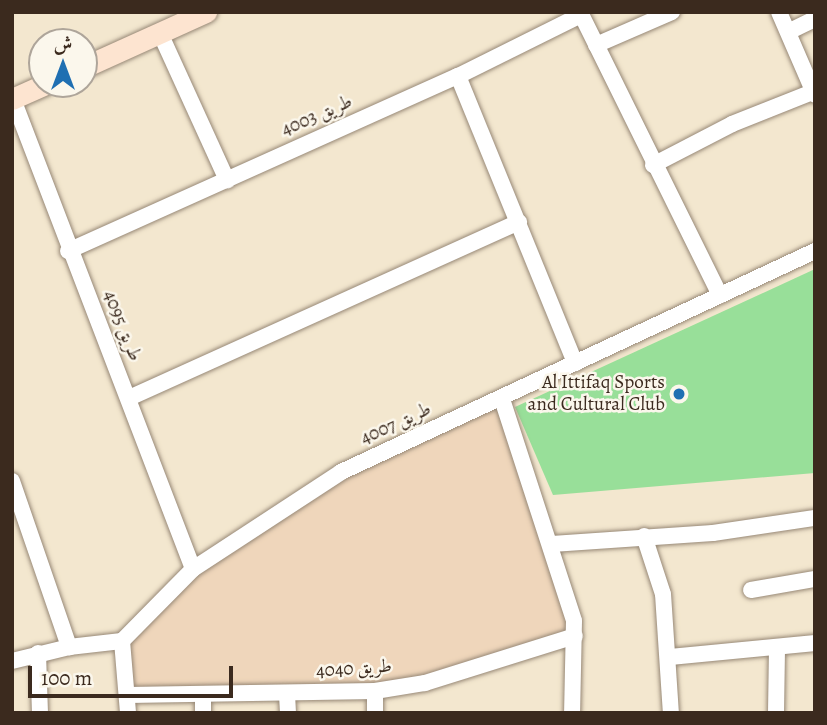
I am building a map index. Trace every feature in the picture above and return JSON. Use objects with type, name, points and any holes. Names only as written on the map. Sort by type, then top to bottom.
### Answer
[{"type":"street","points":[[98,61],[206,12]]},
{"type":"street","points":[[596,45],[673,12]]},
{"type":"street","points":[[653,165],[732,124],[814,92],[790,31],[779,12]]},
{"type":"street","points":[[580,14],[720,295]]},
{"type":"street","name":"طريق 4003","points":[[68,251],[458,76],[580,14]]},
{"type":"street","points":[[790,31],[815,19]]},
{"type":"street","points":[[160,33],[227,180]]},
{"type":"street","points":[[458,76],[575,363]]},
{"type":"street","name":"طريق 4095","points":[[13,99],[68,251],[193,569]]},
{"type":"street","points":[[128,398],[519,222]]},
{"type":"street","name":"طريق 4007","points":[[122,641],[193,569],[341,472],[815,251]]},
{"type":"street","points":[[502,399],[552,544],[575,636],[572,713]]},
{"type":"street","points":[[12,482],[69,647]]},
{"type":"street","points":[[552,544],[713,533],[815,518]]},
{"type":"street","points":[[644,536],[663,594],[670,657],[671,713]]},
{"type":"street","points":[[751,590],[815,579]]},
{"type":"street","name":"طريق 4040","points":[[128,695],[375,691],[425,683],[575,636]]},
{"type":"street","points":[[12,661],[69,647],[122,641],[128,713]]},
{"type":"street","points":[[670,657],[815,643]]},
{"type":"street","points":[[776,713],[777,648]]},
{"type":"street","points":[[38,653],[40,713]]},
{"type":"street","points":[[375,691],[375,713]]},
{"type":"street","points":[[202,694],[203,713]]},
{"type":"street","points":[[287,694],[288,713]]},
{"type":"shaded area","points":[[502,399],[575,636],[425,683],[128,695],[122,641],[193,569],[278,510]]},
{"type":"green space","name":"Al Ittifaq Sports and Cultural Club","points":[[815,269],[815,473],[553,495],[515,407]]},
{"type":"place","name":"Al Ittifaq Sports and Cultural Club","points":[[679,394]]}]
